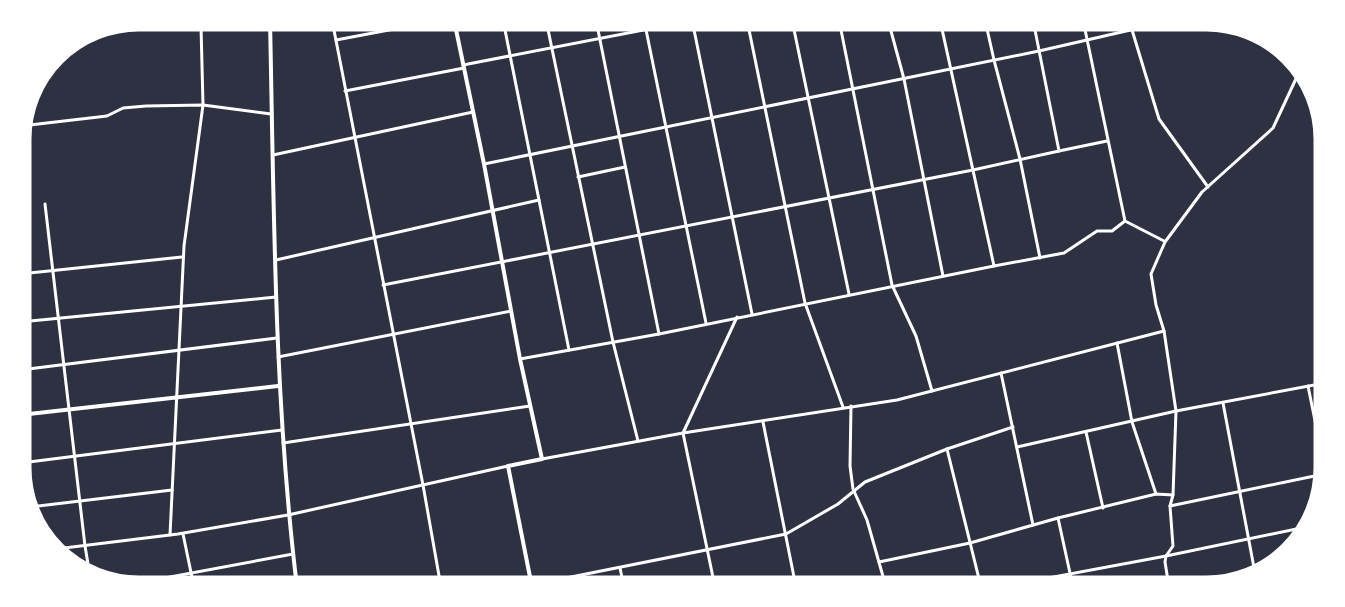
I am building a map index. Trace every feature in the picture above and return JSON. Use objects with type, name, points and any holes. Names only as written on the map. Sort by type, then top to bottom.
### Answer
[{"type":"street","points":[[170,535],[183,257],[203,105],[201,30]]},
{"type":"street","points":[[270,30],[279,386],[288,515],[295,577]]},
{"type":"street","points":[[334,30],[439,577]]},
{"type":"street","points":[[336,40],[389,30]]},
{"type":"street","points":[[456,30],[493,210],[520,359],[542,459]]},
{"type":"street","points":[[504,30],[569,350]]},
{"type":"street","points":[[548,30],[613,342],[638,441]]},
{"type":"street","points":[[598,30],[659,334]]},
{"type":"street","points":[[345,91],[641,30]]},
{"type":"street","points":[[646,30],[706,324]]},
{"type":"street","points":[[695,30],[752,314]]},
{"type":"street","points":[[749,30],[805,303],[843,408]]},
{"type":"street","points":[[794,30],[849,294]]},
{"type":"street","points":[[840,30],[892,285],[916,336],[932,391]]},
{"type":"street","points":[[891,30],[904,79],[943,276]]},
{"type":"street","points":[[942,30],[994,266]]},
{"type":"street","points":[[987,30],[1020,159],[1040,258]]},
{"type":"street","points":[[1035,30],[1059,151]]},
{"type":"street","points":[[1085,30],[1125,221]]},
{"type":"street","points":[[484,164],[904,79],[1131,30],[1159,119],[1208,187]]},
{"type":"street","points":[[1168,577],[1166,556],[1173,546],[1170,506],[1173,495],[1176,411],[1164,331],[1156,305],[1151,274],[1165,242],[1208,187],[1273,128],[1296,79]]},
{"type":"street","points":[[31,125],[107,116],[123,108],[203,105],[272,114]]},
{"type":"street","points":[[273,154],[473,112]]},
{"type":"street","points":[[383,285],[973,170],[1108,141]]},
{"type":"street","points":[[578,177],[626,167]]},
{"type":"street","points":[[276,260],[539,200]]},
{"type":"street","points":[[45,204],[88,564]]},
{"type":"street","points":[[1125,221],[1165,242]]},
{"type":"street","points":[[520,359],[659,334],[892,285],[1064,253],[1098,231],[1112,231],[1125,221]]},
{"type":"street","points":[[30,273],[183,257]]},
{"type":"street","points":[[30,321],[276,297]]},
{"type":"street","points":[[278,357],[511,311]]},
{"type":"street","points":[[713,577],[682,433],[737,317]]},
{"type":"street","points":[[66,548],[183,534],[288,515],[542,459],[682,433],[897,400],[1164,331]]},
{"type":"street","points":[[30,368],[277,338]]},
{"type":"street","points":[[1117,343],[1132,422],[1156,494]]},
{"type":"street","points":[[1001,373],[1034,525]]},
{"type":"street","points":[[1017,447],[1176,411],[1315,384]]},
{"type":"street","points":[[30,414],[279,386]]},
{"type":"street","points":[[1308,386],[1315,421]]},
{"type":"street","points":[[1223,403],[1254,566]]},
{"type":"street","points":[[283,443],[531,406]]},
{"type":"street","points":[[851,406],[850,466],[853,489],[867,520],[883,577]]},
{"type":"street","points":[[763,422],[795,577]]},
{"type":"street","points":[[576,577],[786,534],[838,504],[853,489],[865,482],[946,449],[1013,427]]},
{"type":"street","points":[[30,462],[282,430]]},
{"type":"street","points":[[1086,432],[1103,508]]},
{"type":"street","points":[[946,449],[978,577]]},
{"type":"street","points":[[508,466],[530,577]]},
{"type":"street","points":[[1170,506],[1314,476]]},
{"type":"street","points":[[37,506],[172,490]]},
{"type":"street","points":[[879,562],[970,543],[1156,494],[1173,495]]},
{"type":"street","points":[[1058,518],[1071,577]]},
{"type":"street","points":[[1054,577],[1295,529]]},
{"type":"street","points":[[183,534],[192,577]]},
{"type":"street","points":[[170,577],[292,554]]},
{"type":"street","points":[[620,568],[622,577]]}]
